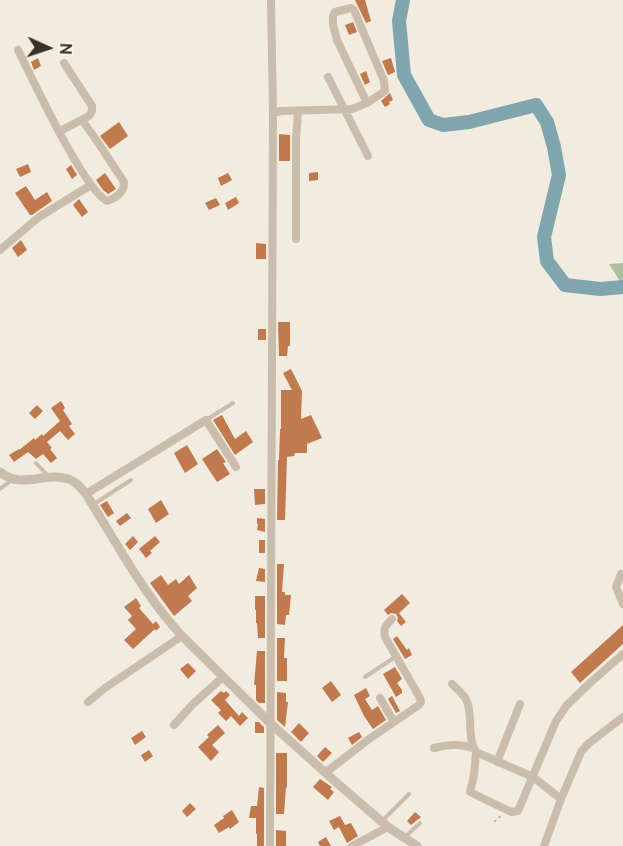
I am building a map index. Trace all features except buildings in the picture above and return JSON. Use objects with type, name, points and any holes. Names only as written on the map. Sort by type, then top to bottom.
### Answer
[{"type":"street","points":[[270,846],[273,113],[271,0]]},
{"type":"street","points":[[273,113],[351,110],[367,104],[385,92],[384,81],[354,10],[351,8],[336,12],[333,16],[333,25],[367,104]]},
{"type":"street","points":[[18,50],[91,185],[101,198],[107,201],[115,199],[122,191],[124,182],[82,120]]},
{"type":"street","points":[[60,131],[89,116],[92,111],[92,106],[64,63]]},
{"type":"street","points":[[328,77],[368,156]]},
{"type":"street","points":[[296,239],[298,111]]},
{"type":"street","points":[[0,250],[39,217],[91,185]]},
{"type":"street","points":[[86,494],[206,420],[236,467]]},
{"type":"street","points":[[0,472],[6,477],[23,481],[49,477],[69,479],[75,482],[86,494],[153,600],[182,636],[270,723],[325,773],[385,825],[417,846]]},
{"type":"street","points":[[621,574],[616,586],[623,604]]},
{"type":"street","points":[[325,773],[421,702],[384,632],[386,624],[392,619]]},
{"type":"street","points":[[88,702],[182,636]]},
{"type":"street","points":[[452,684],[465,698],[469,707],[474,750],[474,776],[470,792],[512,812],[518,811],[556,721],[567,705],[623,654]]},
{"type":"street","points":[[174,725],[223,677]]},
{"type":"street","points":[[380,698],[394,722]]},
{"type":"street","points":[[497,762],[520,704]]},
{"type":"street","points":[[544,846],[561,799],[584,747],[623,717]]},
{"type":"street","points":[[434,748],[460,744],[533,777],[561,799]]},
{"type":"street","points":[[352,846],[385,825]]},
{"type":"lane","points":[[206,420],[233,403]]},
{"type":"lane","points":[[36,463],[49,477]]},
{"type":"lane","points":[[0,489],[13,479]]},
{"type":"lane","points":[[93,505],[131,480]]},
{"type":"lane","points":[[365,677],[396,657]]},
{"type":"lane","points":[[385,825],[409,794]]},
{"type":"lane","points":[[404,838],[420,823]]},
{"type":"path","points":[[494,822],[507,810]]},
{"type":"green space","points":[[623,263],[623,286],[609,264]]},
{"type":"waterway","points":[[403,0],[399,21],[404,75],[429,120],[443,125],[469,122],[536,105],[547,122],[559,175],[544,237],[547,261],[565,285],[600,289],[623,287]]}]
